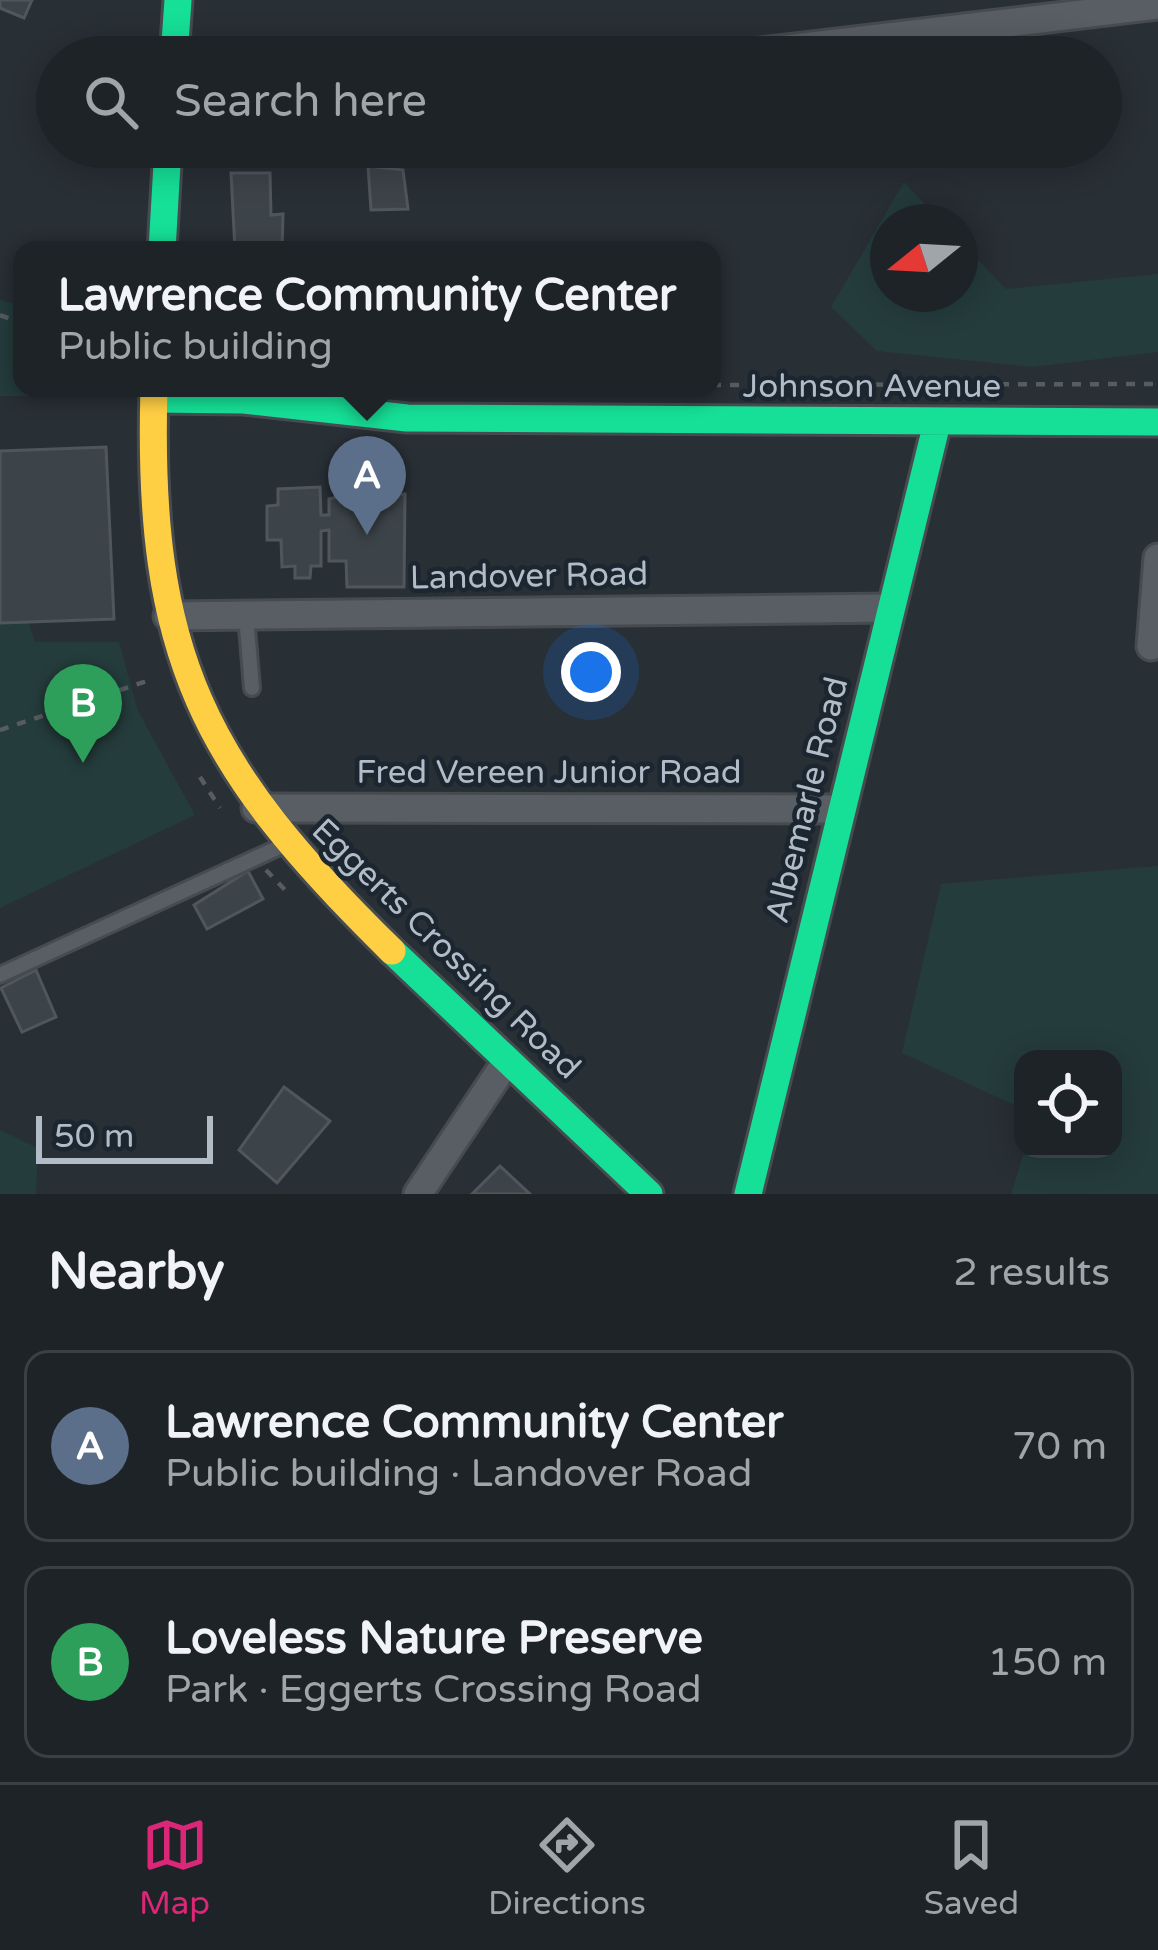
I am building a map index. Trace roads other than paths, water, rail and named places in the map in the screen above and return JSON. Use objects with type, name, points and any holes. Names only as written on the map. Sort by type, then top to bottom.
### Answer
[{"type":"street","points":[[175,36],[178,0]]},
{"type":"street","points":[[896,36],[1158,5]]},
{"type":"street","points":[[163,241],[167,168]]},
{"type":"street","name":"Eggerts Crossing Road","points":[[154,397],[155,515],[168,616],[201,712],[256,808],[286,844],[506,1061],[649,1194]]},
{"type":"street","name":"Johnson Avenue","points":[[205,397],[407,418],[1158,422]]},
{"type":"street","name":"Albemarle Road","points":[[748,1194],[937,423]]},
{"type":"street","points":[[1151,646],[1158,558]]},
{"type":"street","name":"Landover Road","points":[[168,616],[890,608]]},
{"type":"street","name":"Fred Vereen Junior Road","points":[[256,808],[842,809]]},
{"type":"street","points":[[418,1194],[506,1061]]},
{"type":"lane","points":[[246,616],[252,688]]},
{"type":"lane","points":[[0,975],[286,844]]},
{"type":"place","name":"Lawrence Community Center","points":[[367,535]]},
{"type":"place","name":"Loveless Nature Preserve","points":[[83,763]]}]
